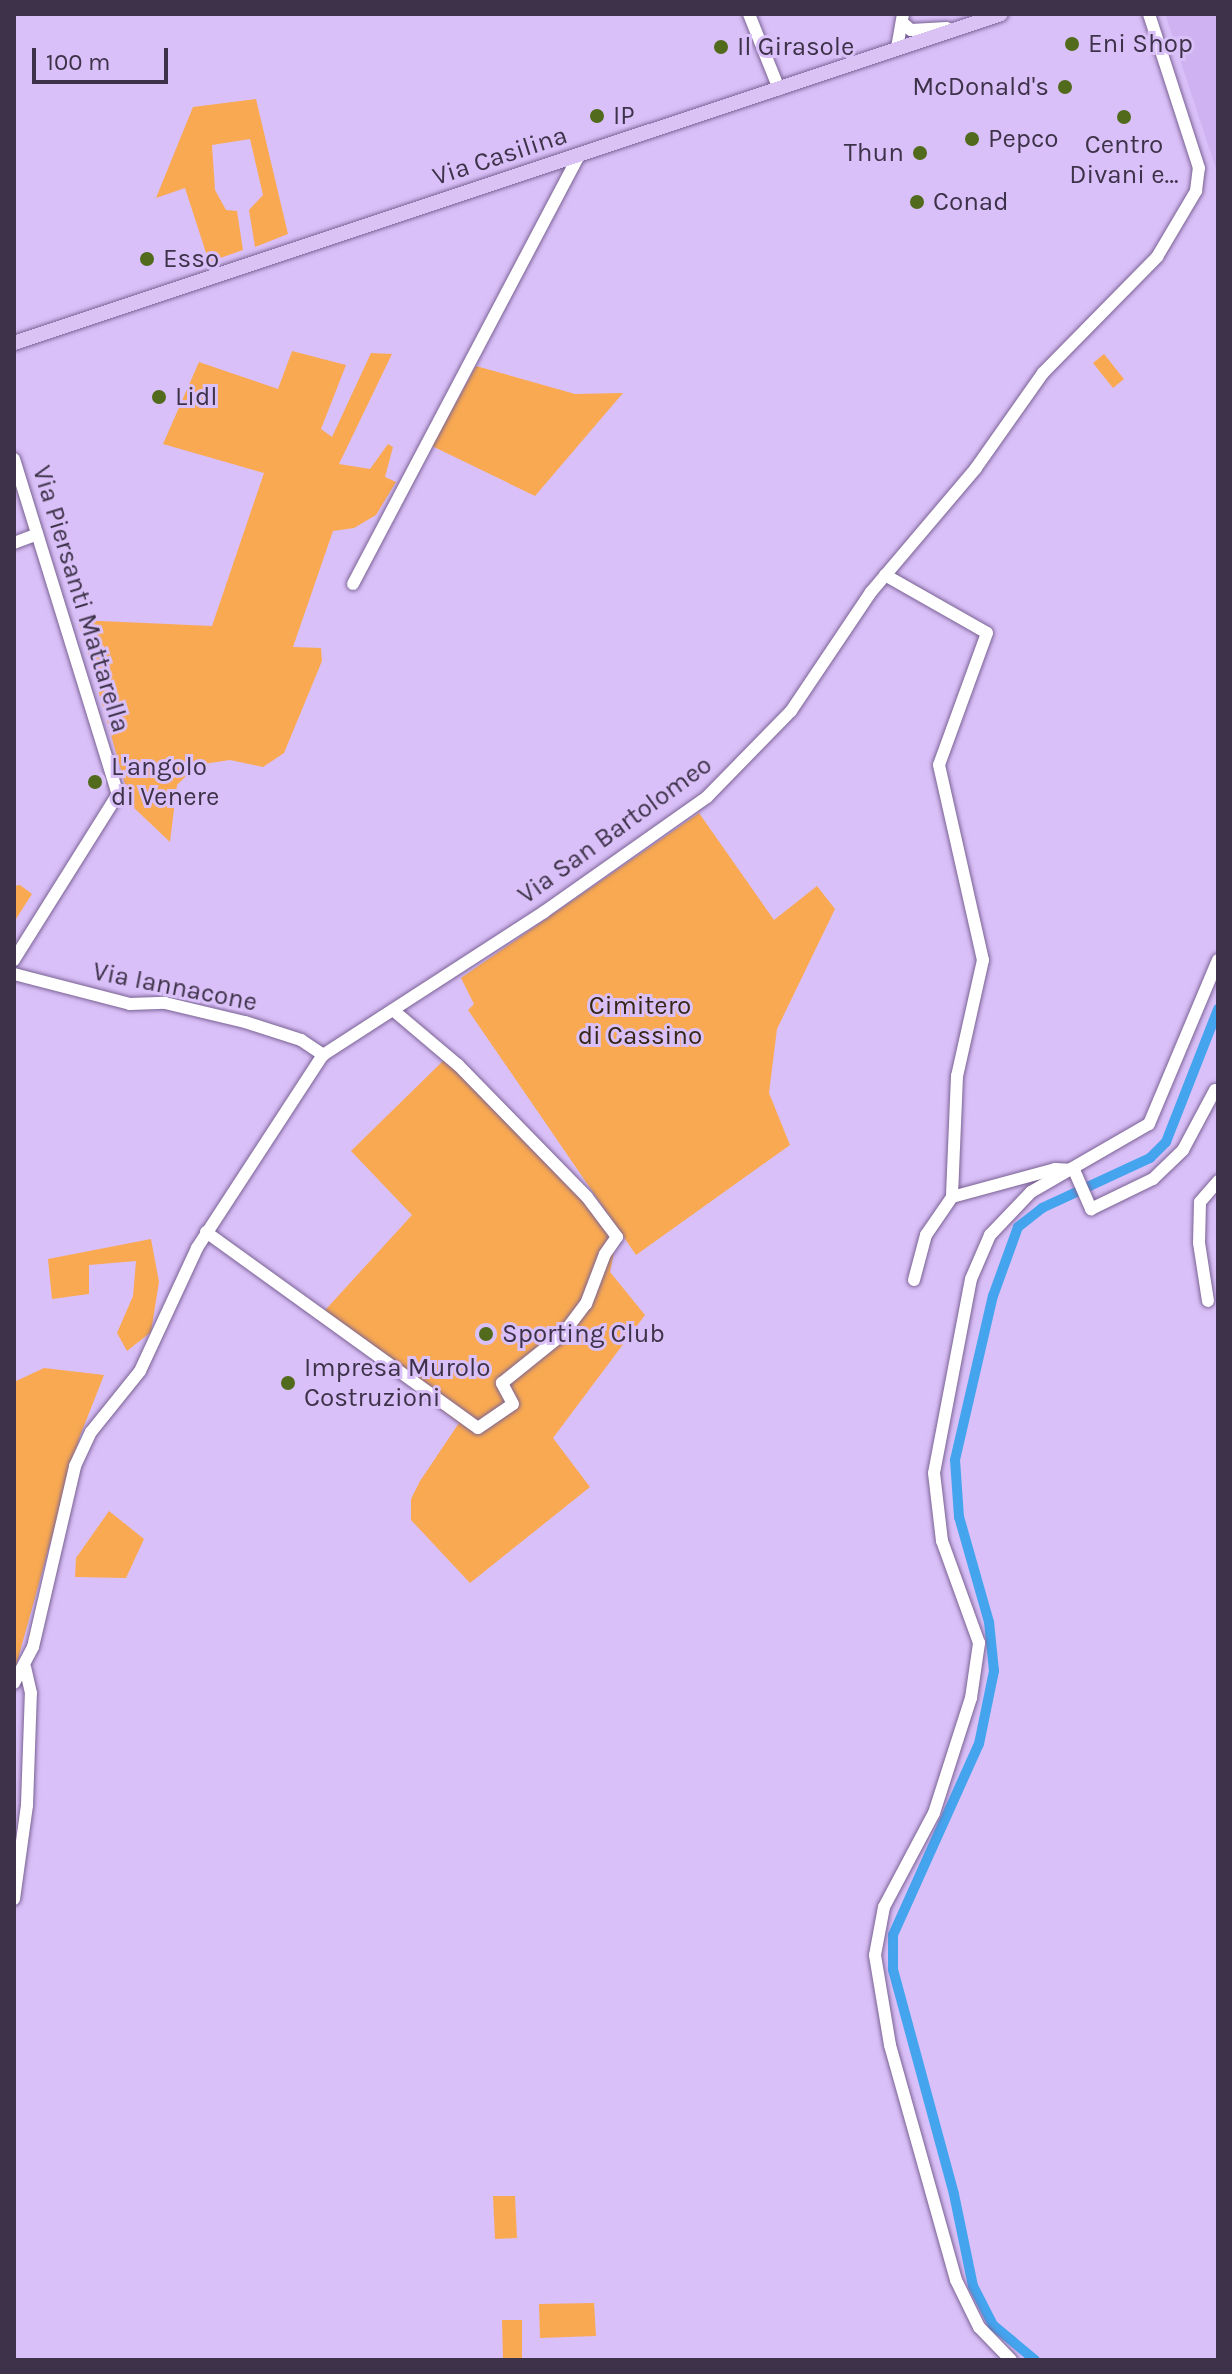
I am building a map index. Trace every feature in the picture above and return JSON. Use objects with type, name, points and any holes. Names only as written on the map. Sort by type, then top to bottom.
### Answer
[{"type":"main road","name":"Via Casilina","points":[[20,341],[1001,14]]},
{"type":"street","points":[[749,14],[779,89]]},
{"type":"street","name":"Via San Bartolomeo","points":[[25,1668],[75,1466],[91,1432],[140,1371],[206,1232],[323,1055],[707,797],[791,711],[885,575],[976,468],[1043,373],[1157,257],[1196,191],[1197,156],[1149,14]]},
{"type":"street","points":[[897,48],[904,19],[918,31],[964,26]]},
{"type":"street","points":[[353,584],[579,155]]},
{"type":"street","points":[[14,352],[20,341]]},
{"type":"street","name":"Via Piersanti Mattarella","points":[[14,459],[118,794],[14,960]]},
{"type":"street","points":[[14,543],[37,534]]},
{"type":"street","points":[[885,575],[987,633],[939,765],[983,960],[957,1076],[952,1197],[926,1235],[914,1280]]},
{"type":"street","points":[[1011,2360],[979,2327],[956,2280],[890,2045],[875,1955],[884,1907],[934,1813],[971,1698],[979,1643],[942,1541],[934,1473],[971,1279],[990,1235],[1005,1215],[1031,1192],[1074,1170],[1149,1124],[1218,960]]},
{"type":"street","name":"Via Iannacone","points":[[14,974],[130,1004],[165,1003],[273,1029],[323,1055]]},
{"type":"street","points":[[206,1232],[478,1428],[513,1404],[502,1383],[563,1334],[579,1314],[617,1237],[587,1197],[458,1065],[393,1010]]},
{"type":"street","points":[[1074,1170],[1091,1209],[1153,1179],[1183,1150],[1215,1090]]},
{"type":"street","points":[[952,1197],[1055,1169],[1074,1170]]},
{"type":"street","points":[[1208,1301],[1199,1243],[1200,1202],[1218,1181]]},
{"type":"street","points":[[14,1683],[25,1668]]},
{"type":"street","points":[[14,1899],[27,1805],[31,1693],[25,1668]]},
{"type":"shaded area","points":[[1165,14],[1218,14],[1218,175]]},
{"type":"green space","points":[[256,99],[288,234],[255,247],[249,210],[263,195],[250,139],[212,145],[215,190],[226,210],[237,211],[243,250],[209,262],[185,188],[156,198],[193,107]]},
{"type":"green space","points":[[292,351],[346,365],[321,429],[332,437],[371,353],[392,354],[339,464],[370,469],[388,444],[393,447],[385,477],[396,482],[376,515],[354,528],[333,531],[293,647],[321,648],[322,661],[284,753],[263,767],[230,760],[197,765],[177,785],[170,842],[131,805],[78,620],[212,626],[264,473],[163,444],[199,362],[278,389]]},
{"type":"green space","points":[[1104,354],[1124,379],[1113,388],[1093,363]]},
{"type":"green space","points":[[476,366],[575,394],[623,393],[535,496],[432,446]]},
{"type":"green space","name":"Cimitero di Cassino","points":[[699,813],[774,920],[817,886],[835,909],[777,1029],[769,1093],[790,1145],[636,1255],[468,1010],[474,1004],[461,978]]},
{"type":"green space","points":[[20,885],[32,894],[14,922],[14,886]]},
{"type":"green space","name":"Sporting Club","points":[[447,1057],[617,1237],[610,1272],[645,1315],[553,1438],[590,1487],[470,1583],[411,1520],[411,1499],[459,1423],[318,1318],[412,1215],[351,1151]]},
{"type":"green space","points":[[151,1239],[159,1282],[151,1332],[127,1351],[117,1333],[133,1296],[136,1261],[89,1265],[89,1294],[52,1299],[48,1259]]},
{"type":"green space","points":[[44,1368],[104,1375],[80,1436],[14,1673],[14,1382]]},
{"type":"green space","points":[[109,1511],[144,1539],[126,1578],[75,1577],[76,1558]]},
{"type":"green space","points":[[493,2196],[515,2196],[517,2238],[495,2239]]},
{"type":"green space","points":[[594,2303],[596,2336],[540,2338],[539,2304]]},
{"type":"green space","points":[[502,2320],[522,2320],[522,2360],[503,2360]]},
{"type":"waterway","points":[[1035,2360],[993,2325],[973,2286],[954,2194],[893,1970],[893,1935],[979,1744],[994,1671],[989,1622],[959,1517],[955,1460],[993,1296],[1018,1227],[1042,1208],[1150,1158],[1166,1142],[1218,1009]]},
{"type":"place","name":"Eni Shop","points":[[1072,44]]},
{"type":"place","name":"Il Girasole","points":[[721,47]]},
{"type":"place","name":"McDonald's","points":[[1065,87]]},
{"type":"place","name":"IP","points":[[597,116]]},
{"type":"place","name":"Centro Divani e…","points":[[1124,117]]},
{"type":"place","name":"Pepco","points":[[972,139]]},
{"type":"place","name":"Thun","points":[[920,153]]},
{"type":"place","name":"Conad","points":[[917,202]]},
{"type":"place","name":"Esso","points":[[147,259]]},
{"type":"place","name":"Lidl","points":[[159,397]]},
{"type":"place","name":"L'angolo di Venere","points":[[95,782]]},
{"type":"place","name":"Sporting Club","points":[[486,1334]]},
{"type":"place","name":"Impresa Murolo Costruzioni","points":[[288,1383]]}]
